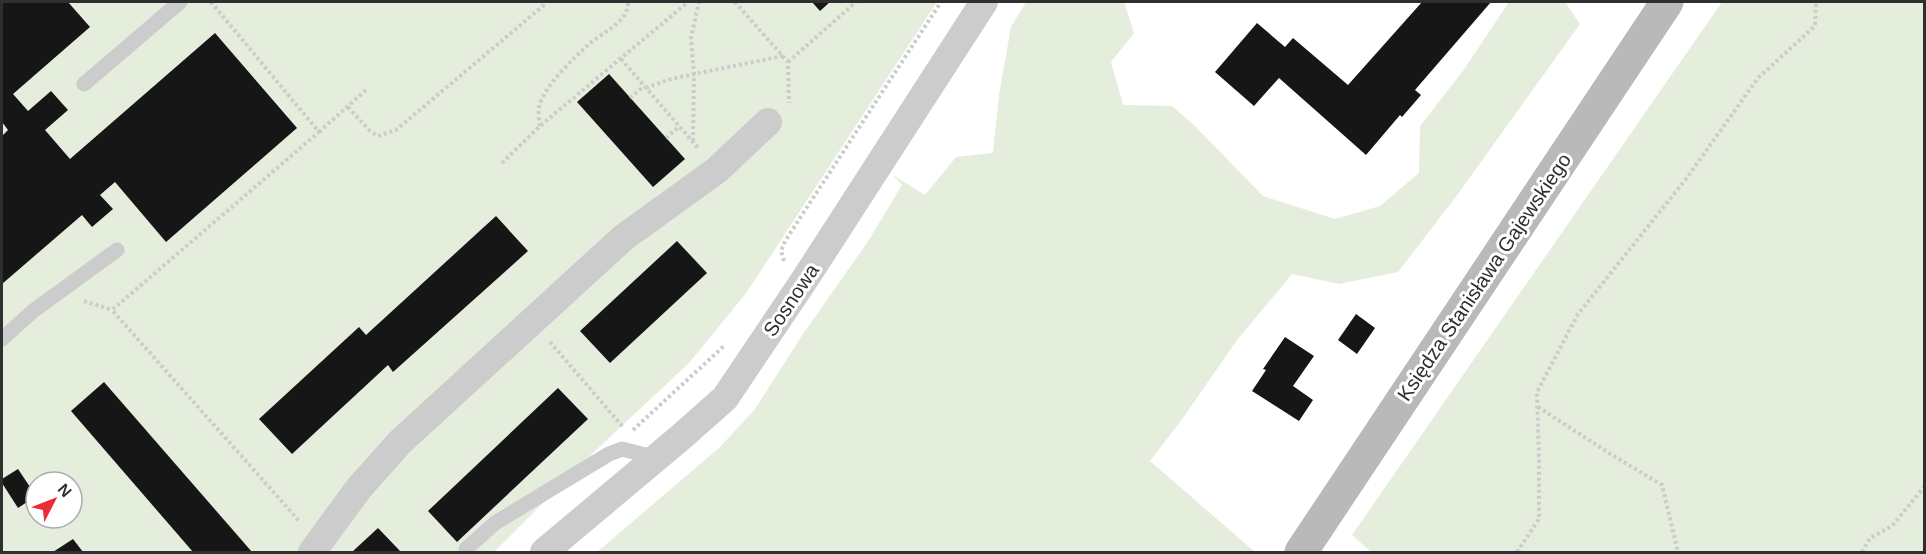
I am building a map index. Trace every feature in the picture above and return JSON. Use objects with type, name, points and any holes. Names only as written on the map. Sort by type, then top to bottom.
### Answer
[{"type":"street","name":"Sosnowa","points":[[544,552],[725,398],[984,2]]},
{"type":"street","name":"Księdza Stanisława Gajewskiego","points":[[1301,552],[1667,2]]},
{"type":"street","points":[[309,541],[400,442],[623,238],[717,170],[768,122]]},
{"type":"lane","points":[[84,84],[180,2]]},
{"type":"lane","points":[[2,339],[33,311],[117,250]]},
{"type":"lane","points":[[466,549],[495,523],[609,454],[622,449],[657,458]]},
{"type":"path","points":[[211,2],[319,132]]},
{"type":"path","points":[[348,107],[370,131],[378,136],[396,130],[543,6],[543,2]]},
{"type":"path","points":[[540,126],[538,110],[543,95],[569,63],[590,43],[619,21],[628,9],[628,2]]},
{"type":"path","points":[[502,163],[540,126],[688,2]]},
{"type":"path","points":[[693,142],[694,74],[691,38],[699,2]]},
{"type":"path","points":[[735,2],[788,62],[789,103],[768,122]]},
{"type":"path","points":[[788,62],[856,2]]},
{"type":"path","points":[[785,267],[781,251],[785,241],[941,2]]},
{"type":"path","points":[[1517,552],[1539,519],[1537,392],[1578,314],[1686,179],[1758,78],[1815,26],[1816,2]]},
{"type":"path","points":[[630,98],[645,87],[667,80],[783,56]]},
{"type":"path","points":[[621,59],[717,170]]},
{"type":"path","points":[[112,310],[366,90]]},
{"type":"path","points":[[666,138],[680,126]]},
{"type":"path","points":[[84,301],[112,310],[309,541]]},
{"type":"path","points":[[561,355],[631,433],[730,339]]},
{"type":"path","points":[[1538,406],[1662,485],[1678,552]]},
{"type":"path","points":[[1862,552],[1870,538],[1892,526],[1924,487]]},
{"type":"green space","points":[[2,2],[937,2],[747,292],[689,363],[595,451],[494,552],[2,552]]},
{"type":"green space","points":[[1026,2],[1124,2],[1134,33],[1111,62],[1123,105],[1172,106],[1194,125],[1263,196],[1335,219],[1380,206],[1419,173],[1420,126],[1463,71],[1509,2],[1565,2],[1580,24],[1455,198],[1398,272],[1339,284],[1292,274],[1237,340],[1150,461],[1255,552],[597,552],[720,447],[755,409],[803,334],[869,240],[902,185],[893,175],[925,195],[956,157],[993,153],[999,95],[1011,27]]},
{"type":"green space","points":[[1722,2],[1924,2],[1924,552],[1371,552],[1352,535]]},
{"type":"building","points":[[2,2],[68,2],[90,27],[13,94],[28,111],[51,91],[68,110],[45,130],[70,159],[215,33],[297,128],[166,242],[115,182],[100,195],[113,209],[92,227],[82,215],[2,284],[2,136],[8,130],[2,122]]},
{"type":"building","points":[[812,2],[830,2],[820,11]]},
{"type":"building","points":[[1422,2],[1491,2],[1415,90],[1421,95],[1402,117],[1400,115],[1366,155],[1279,78],[1254,106],[1215,72],[1257,23],[1285,47],[1293,38],[1348,85]]},
{"type":"building","points":[[609,74],[685,159],[653,187],[577,102]]},
{"type":"building","points":[[496,216],[528,251],[393,372],[388,365],[292,454],[259,419],[359,327],[366,335]]},
{"type":"building","points":[[677,241],[707,273],[610,363],[580,331]]},
{"type":"building","points":[[1356,314],[1375,328],[1357,354],[1338,340]]},
{"type":"building","points":[[1285,337],[1314,356],[1293,386],[1313,400],[1299,421],[1252,391],[1266,370],[1263,369]]},
{"type":"building","points":[[104,382],[252,552],[193,552],[71,411]]},
{"type":"building","points":[[558,388],[588,419],[457,542],[428,511]]},
{"type":"building","points":[[18,469],[24,478],[24,504],[18,508],[2,483],[2,479]]},
{"type":"building","points":[[378,528],[401,552],[352,552]]},
{"type":"building","points":[[73,539],[83,552],[53,552]]}]
